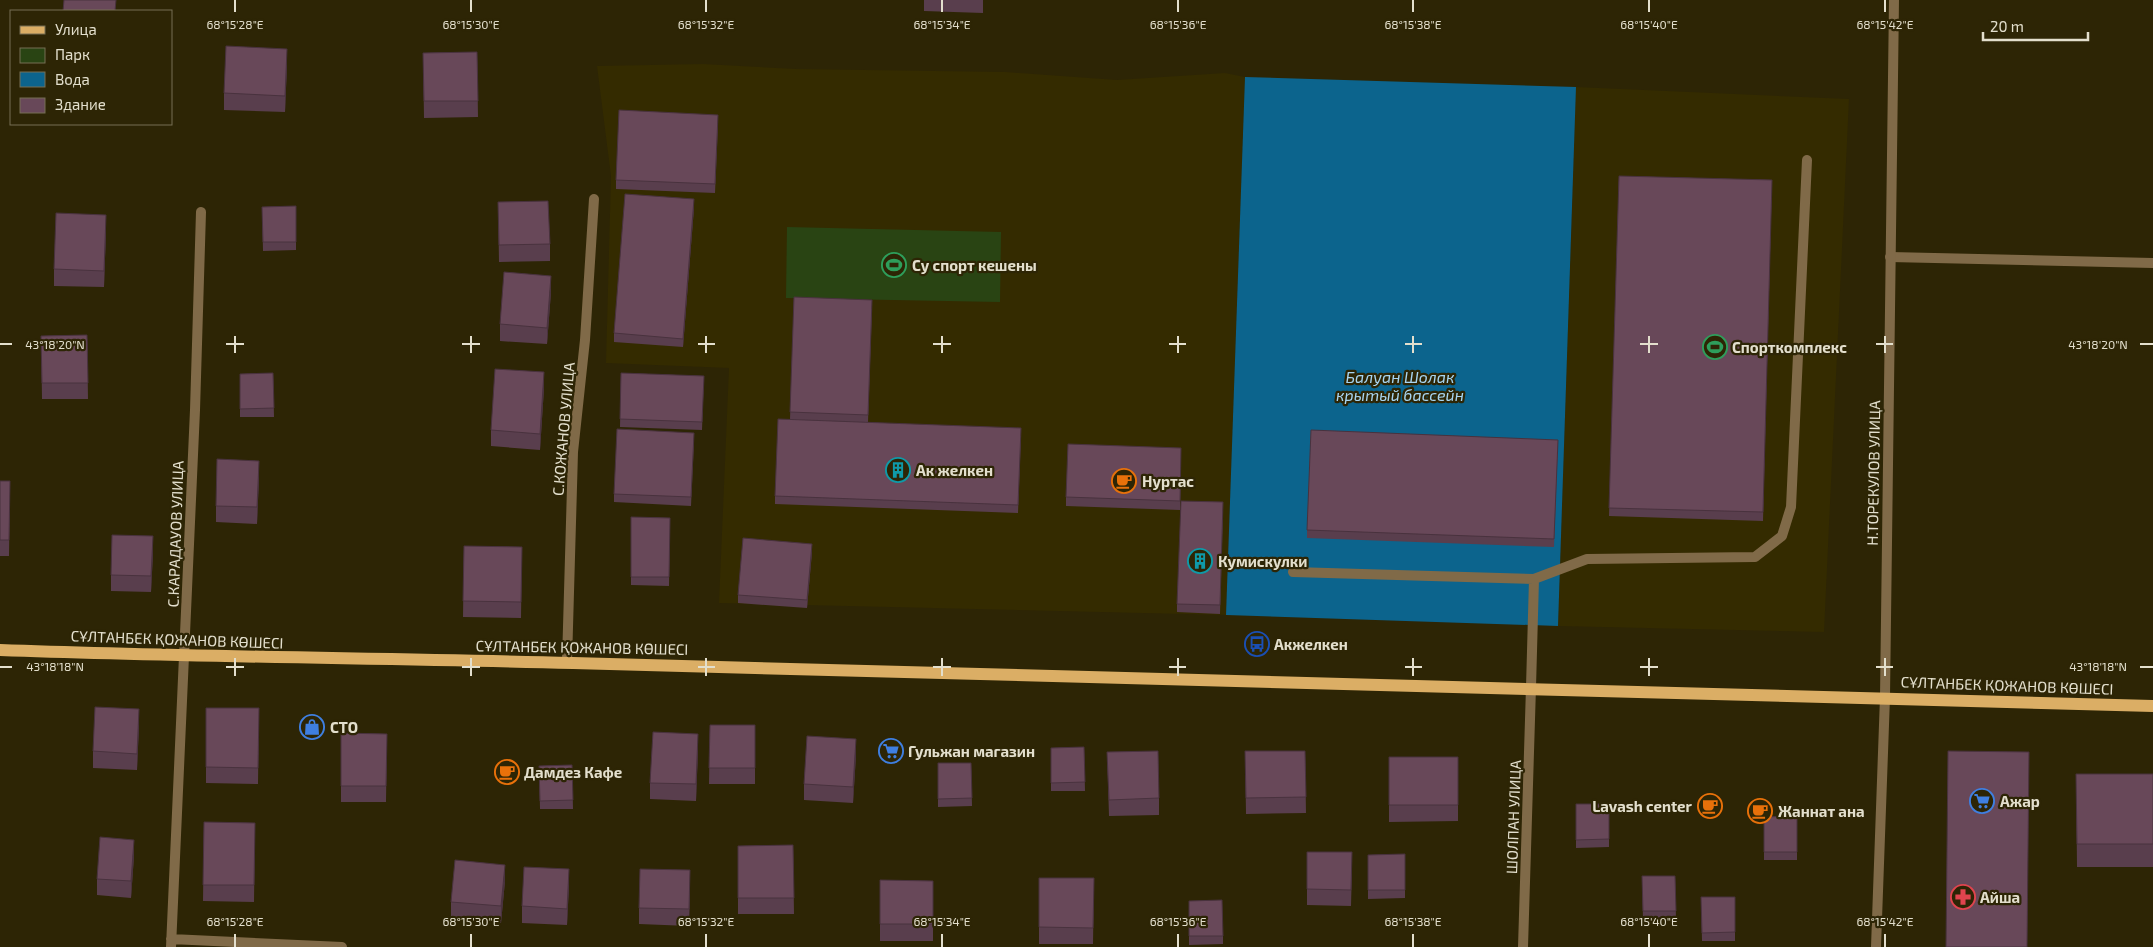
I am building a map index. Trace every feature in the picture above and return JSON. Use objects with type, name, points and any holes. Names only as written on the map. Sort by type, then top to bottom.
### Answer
[{"type":"main road","name":"СҰЛТАНБЕК ҚОЖАНОВ КӨШЕСІ","points":[[0,650],[185,657],[567,662],[1531,687],[2153,706]]},
{"type":"street","name":"Н.ТОРЕКУЛОВ УЛИЦА","points":[[1876,947],[1885,697],[1894,0]]},
{"type":"street","points":[[1293,572],[1534,579],[1586,559],[1755,557],[1782,536],[1791,507],[1807,160]]},
{"type":"street","name":"С.КОЖАНОВ УЛИЦА","points":[[567,662],[573,452],[585,340],[594,199]]},
{"type":"street","name":"С.КАРАДАУОВ УЛИЦА","points":[[171,943],[185,657],[201,212]]},
{"type":"street","points":[[1890,257],[2153,263]]},
{"type":"street","name":"ШОЛПАН УЛИЦА","points":[[1523,947],[1534,579]]},
{"type":"street","points":[[171,943],[342,947]]},
{"type":"shaded area","name":"Су спорт кешены","points":[[703,64],[796,69],[1005,72],[1117,80],[1225,73],[1245,77],[1226,615],[719,603],[729,368],[606,363],[611,176],[597,66]]},
{"type":"shaded area","points":[[1576,87],[1849,99],[1824,632],[1558,626]]},
{"type":"green space","name":"Су спорт кешены","points":[[787,227],[1001,232],[1000,302],[786,298]]},
{"type":"water","name":"Балуан Шолак крытый бассейн","points":[[1245,77],[1576,87],[1558,626],[1226,615]]},
{"type":"building","points":[[64,0],[116,0],[115,10],[63,10]]},
{"type":"building","points":[[226,46],[287,49],[285,96],[224,93]]},
{"type":"building","points":[[477,52],[478,101],[424,101],[423,53]]},
{"type":"building","points":[[619,110],[718,115],[715,184],[616,180]]},
{"type":"building","name":"Спорткомплекс","points":[[1619,176],[1772,180],[1763,512],[1609,508]]},
{"type":"building","points":[[625,194],[694,199],[683,339],[614,333]]},
{"type":"building","points":[[548,201],[550,244],[499,245],[498,202]]},
{"type":"building","points":[[296,206],[296,242],[263,242],[262,207]]},
{"type":"building","points":[[56,213],[106,215],[104,271],[54,269]]},
{"type":"building","points":[[504,272],[551,276],[547,328],[500,324]]},
{"type":"building","points":[[794,297],[872,300],[868,415],[790,412]]},
{"type":"building","points":[[87,335],[88,383],[42,383],[41,336]]},
{"type":"building","points":[[495,369],[544,372],[540,434],[491,430]]},
{"type":"building","points":[[273,373],[274,408],[240,409],[240,374]]},
{"type":"building","points":[[621,373],[704,376],[702,422],[620,419]]},
{"type":"building","name":"Ак желкен","points":[[778,419],[1021,428],[1018,505],[775,496]]},
{"type":"building","points":[[617,429],[694,433],[691,497],[614,494]]},
{"type":"building","points":[[1311,430],[1558,440],[1554,539],[1307,530]]},
{"type":"building","name":"Нуртас","points":[[1068,444],[1181,448],[1180,501],[1066,497]]},
{"type":"building","points":[[217,459],[259,461],[257,507],[216,506]]},
{"type":"building","points":[[0,481],[10,481],[9,540],[0,540]]},
{"type":"building","name":"Кумискулки","points":[[1181,501],[1223,502],[1220,605],[1177,604]]},
{"type":"building","points":[[631,517],[670,518],[669,577],[631,577]]},
{"type":"building","points":[[112,535],[153,536],[151,576],[111,575]]},
{"type":"building","points":[[743,538],[812,544],[807,600],[738,595]]},
{"type":"building","points":[[464,546],[522,547],[521,602],[463,601]]},
{"type":"building","points":[[95,707],[139,709],[137,754],[93,751]]},
{"type":"building","points":[[206,708],[259,708],[258,768],[206,767]]},
{"type":"building","points":[[710,725],[755,725],[755,768],[709,768]]},
{"type":"building","points":[[653,732],[698,734],[696,784],[650,783]]},
{"type":"building","points":[[341,733],[387,734],[386,786],[341,786]]},
{"type":"building","points":[[807,736],[856,739],[853,787],[804,784]]},
{"type":"building","points":[[1084,747],[1085,782],[1051,783],[1051,748]]},
{"type":"building","points":[[1158,751],[1159,798],[1109,800],[1107,752]]},
{"type":"building","points":[[1245,751],[1305,751],[1306,797],[1246,798]]},
{"type":"building","points":[[1948,751],[2029,752],[2027,947],[1946,947]]},
{"type":"building","points":[[1389,757],[1458,757],[1458,805],[1389,805]]},
{"type":"building","points":[[938,763],[971,763],[972,798],[938,799]]},
{"type":"building","points":[[572,765],[573,800],[540,801],[539,766]]},
{"type":"building","points":[[2076,774],[2153,774],[2153,844],[2077,844]]},
{"type":"building","points":[[1576,804],[1609,804],[1609,839],[1576,840]]},
{"type":"building","points":[[1797,816],[1797,852],[1764,852],[1764,817]]},
{"type":"building","points":[[204,822],[255,823],[254,885],[203,885]]},
{"type":"building","points":[[100,837],[134,840],[131,881],[97,879]]},
{"type":"building","points":[[793,845],[794,898],[738,898],[738,846]]},
{"type":"building","points":[[1307,852],[1352,852],[1351,890],[1307,889]]},
{"type":"building","points":[[1405,854],[1405,890],[1368,890],[1368,855]]},
{"type":"building","points":[[455,860],[505,865],[501,906],[451,902]]},
{"type":"building","points":[[524,867],[569,869],[567,909],[522,906]]},
{"type":"building","points":[[640,869],[690,870],[689,909],[639,908]]},
{"type":"building","points":[[1642,876],[1675,876],[1676,911],[1643,911]]},
{"type":"building","points":[[1039,878],[1094,878],[1093,928],[1039,927]]},
{"type":"building","points":[[880,880],[933,881],[933,924],[880,924]]},
{"type":"building","points":[[1701,897],[1735,897],[1735,932],[1702,933]]},
{"type":"building","points":[[1222,900],[1223,936],[1189,936],[1189,901]]},
{"type":"place","name":"Су спорт кешены","points":[[894,265]]},
{"type":"place","name":"Спорткомплекс","points":[[1715,347]]},
{"type":"place","name":"Ак желкен","points":[[898,470]]},
{"type":"place","name":"Нуртас","points":[[1124,481]]},
{"type":"place","name":"Кумискулки","points":[[1200,561]]},
{"type":"place","name":"Акжелкен","points":[[1257,644]]},
{"type":"place","name":"СТО","points":[[312,727]]},
{"type":"place","name":"Гульжан магазин","points":[[891,751]]},
{"type":"place","name":"Дамдез Кафе","points":[[507,772]]},
{"type":"place","name":"Ажар","points":[[1982,801]]},
{"type":"place","name":"Lavash center","points":[[1710,806]]},
{"type":"place","name":"Жаннат ана","points":[[1760,811]]},
{"type":"place","name":"Айша","points":[[1963,897]]}]
